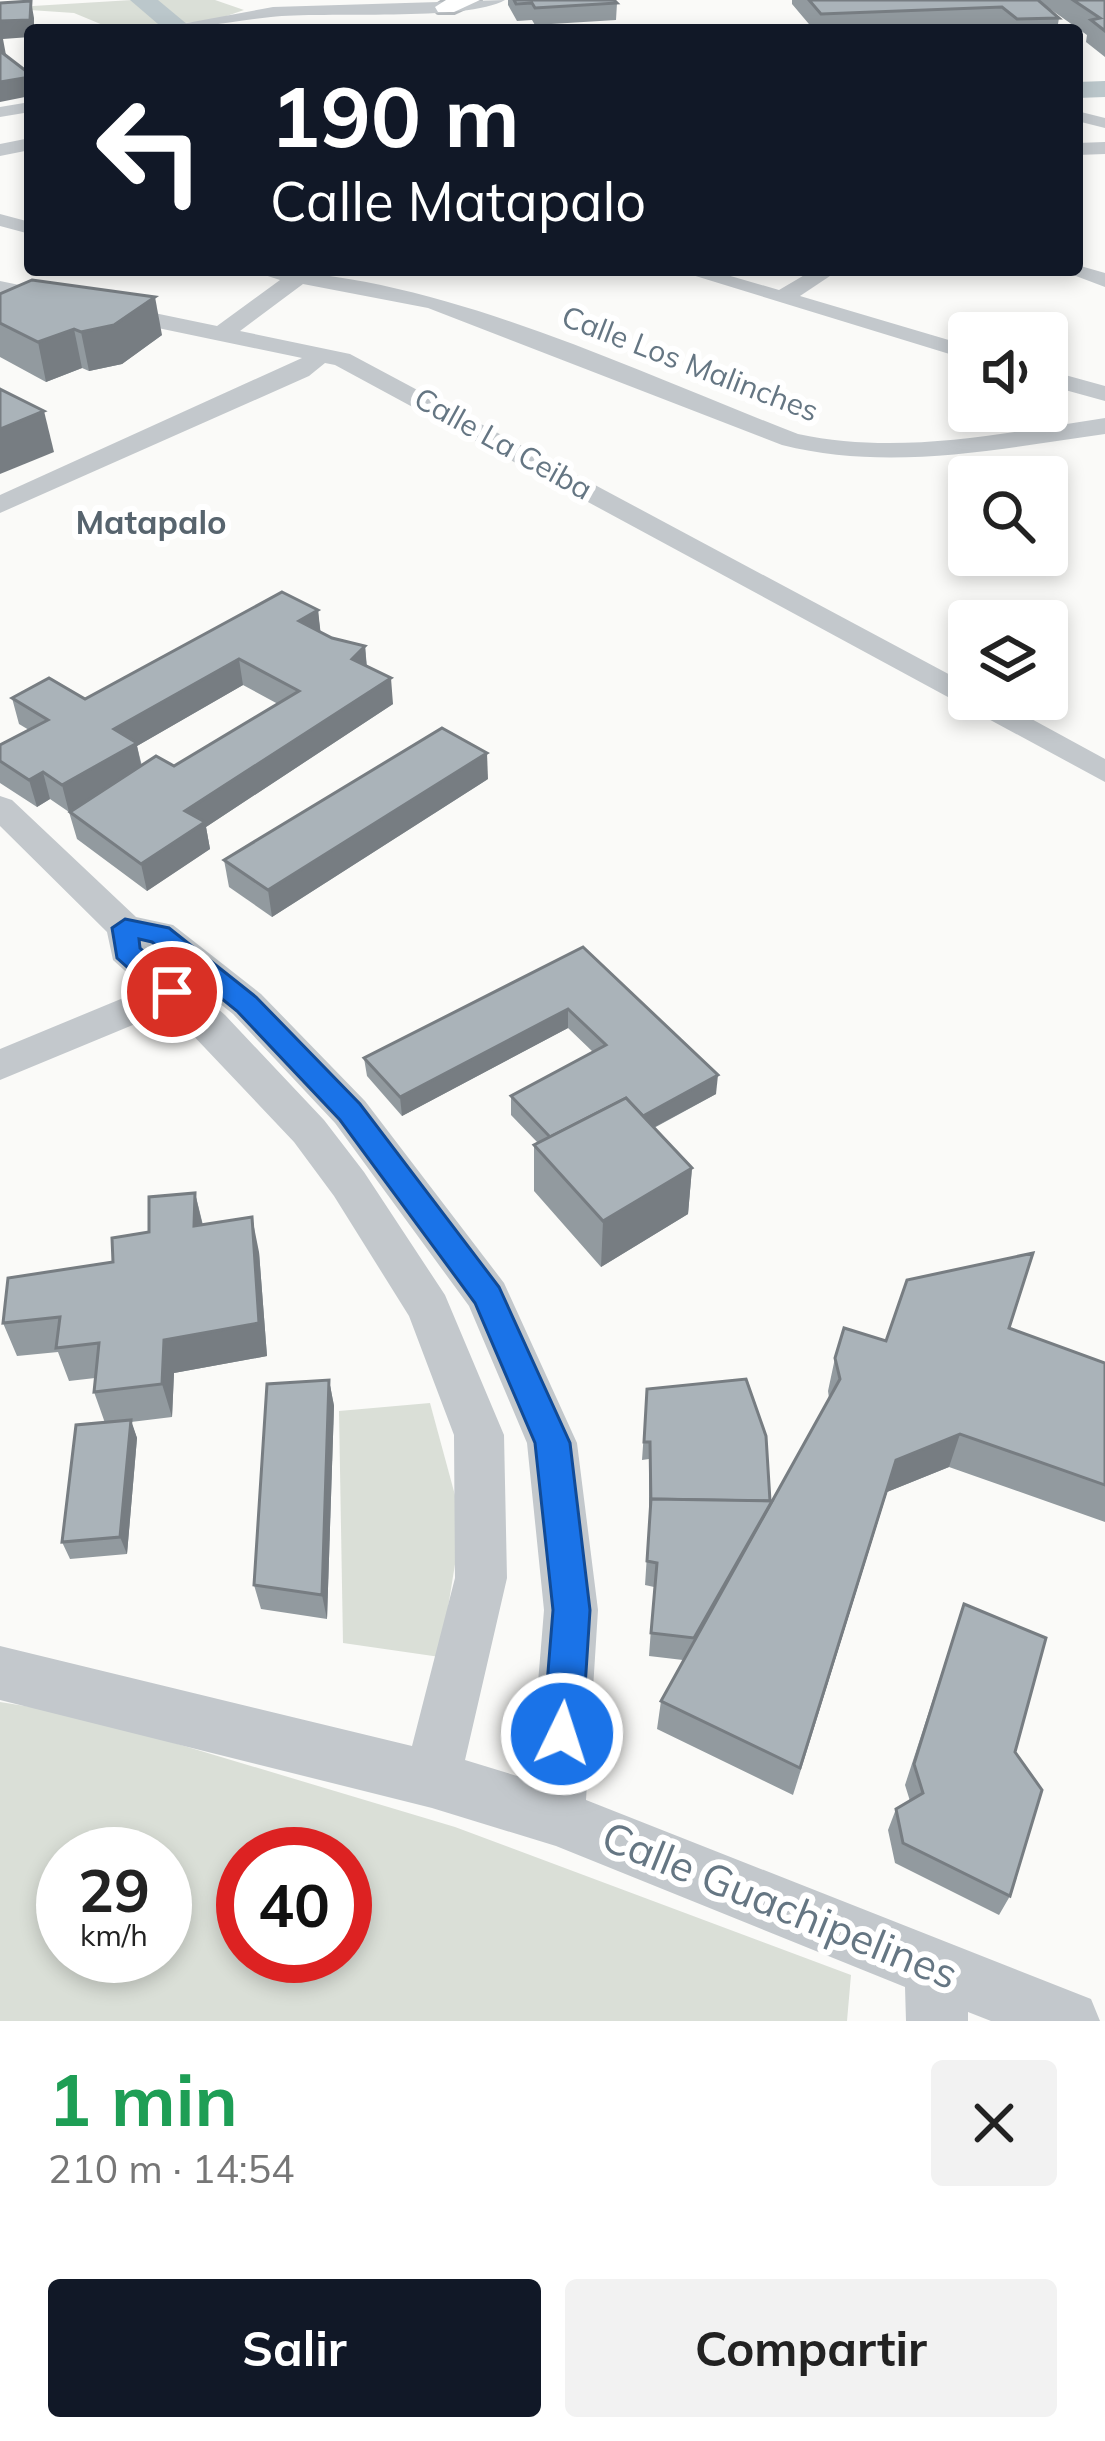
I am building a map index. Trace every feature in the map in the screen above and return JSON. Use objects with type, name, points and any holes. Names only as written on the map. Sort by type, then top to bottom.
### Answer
[{"type":"street","points":[[215,0],[235,15]]},
{"type":"street","points":[[188,24],[273,12],[497,0]]},
{"type":"street","name":"Calle Los Malinches","points":[[293,276],[433,302],[791,440],[830,450],[897,453],[1105,426]]},
{"type":"street","points":[[707,276],[948,347]]},
{"type":"street","points":[[782,298],[818,276]]},
{"type":"street","points":[[224,332],[299,277]]},
{"type":"street","name":"Calle La Ceiba","points":[[0,288],[321,354],[389,382],[948,686]]},
{"type":"street","points":[[0,505],[301,371],[321,354]]},
{"type":"street","points":[[1068,383],[1105,394]]},
{"type":"street","name":"Calle La Ceiba","points":[[1010,720],[1105,772]]},
{"type":"street","points":[[0,807],[125,928],[160,934],[247,1004],[350,1112],[488,1296],[552,1443],[571,1610],[556,1817]]},
{"type":"street","points":[[125,928],[127,951],[211,1025],[309,1131],[349,1184],[429,1309],[479,1435],[481,1578],[432,1779]]},
{"type":"street","points":[[0,1065],[172,992]]},
{"type":"street","name":"Calle Guachipelines","points":[[0,1673],[432,1779],[556,1817],[936,1994],[1069,2021]]},
{"type":"shaded area","points":[[215,0],[244,10],[215,20],[175,24],[101,24],[74,13],[0,8]]},
{"type":"shaded area","points":[[430,1403],[462,1521],[440,1657],[343,1643],[339,1411]]},
{"type":"shaded area","points":[[0,1702],[81,1715],[455,1827],[851,1975],[847,2021],[0,2021]]},
{"type":"building","points":[[514,0],[617,3],[535,8],[532,3],[516,4]]},
{"type":"building","points":[[809,0],[1038,0],[1059,18],[1017,19],[1002,7],[821,14]]},
{"type":"building","points":[[1073,0],[1105,0],[1105,31],[1091,20],[1100,18]]},
{"type":"building","points":[[31,1],[30,20],[0,21],[0,3]]},
{"type":"building","points":[[0,51],[24,69],[24,78],[0,82]]},
{"type":"building","points":[[32,280],[155,297],[114,325],[81,332],[74,329],[38,342],[0,323],[0,294]]},
{"type":"building","points":[[0,389],[44,411],[0,429]]},
{"type":"building","points":[[282,592],[318,610],[299,621],[332,638],[365,646],[352,659],[391,678],[185,811],[205,822],[141,864],[70,812],[156,756],[174,766],[299,691],[239,659],[114,729],[137,743],[62,785],[43,772],[29,780],[0,761],[0,745],[48,720],[12,698],[49,678],[85,699]]},
{"type":"building","points":[[442,728],[487,753],[268,890],[224,860]]},
{"type":"building","points":[[583,947],[718,1075],[643,1116],[626,1098],[550,1137],[511,1096],[606,1045],[568,1009],[400,1097],[364,1058]]},
{"type":"building","points":[[626,1098],[692,1168],[603,1221],[534,1145]]},
{"type":"building","points":[[195,1193],[194,1226],[252,1217],[259,1323],[164,1340],[162,1384],[94,1392],[99,1343],[56,1348],[60,1317],[3,1323],[8,1278],[113,1262],[112,1238],[149,1232],[149,1197]]},
{"type":"building","points":[[1033,1253],[1009,1328],[1105,1363],[1105,1485],[960,1434],[896,1460],[800,1768],[661,1701],[840,1379],[835,1358],[844,1328],[886,1341],[907,1280]]},
{"type":"building","points":[[746,1379],[766,1436],[770,1501],[651,1499],[651,1507],[650,1442],[644,1442],[647,1389]]},
{"type":"building","points":[[329,1380],[322,1595],[254,1585],[267,1384]]},
{"type":"building","points":[[131,1420],[120,1537],[62,1542],[76,1425]]},
{"type":"building","points":[[651,1499],[772,1501],[694,1638],[651,1633],[657,1563],[647,1561]]},
{"type":"building","points":[[964,1604],[1046,1638],[1015,1752],[1042,1790],[1010,1896],[903,1843],[896,1809],[923,1793],[914,1764]]},
{"type":"waterway","points":[[142,0],[173,24]]},
{"type":"waterway","points":[[1083,90],[1105,89]]},
{"type":"district","name":"Matapalo","points":[[151,522]]},
{"type":"route","points":[[172,992],[127,951],[125,928],[160,934],[247,1004],[350,1112],[488,1296],[552,1443],[571,1610],[562,1734]]}]
